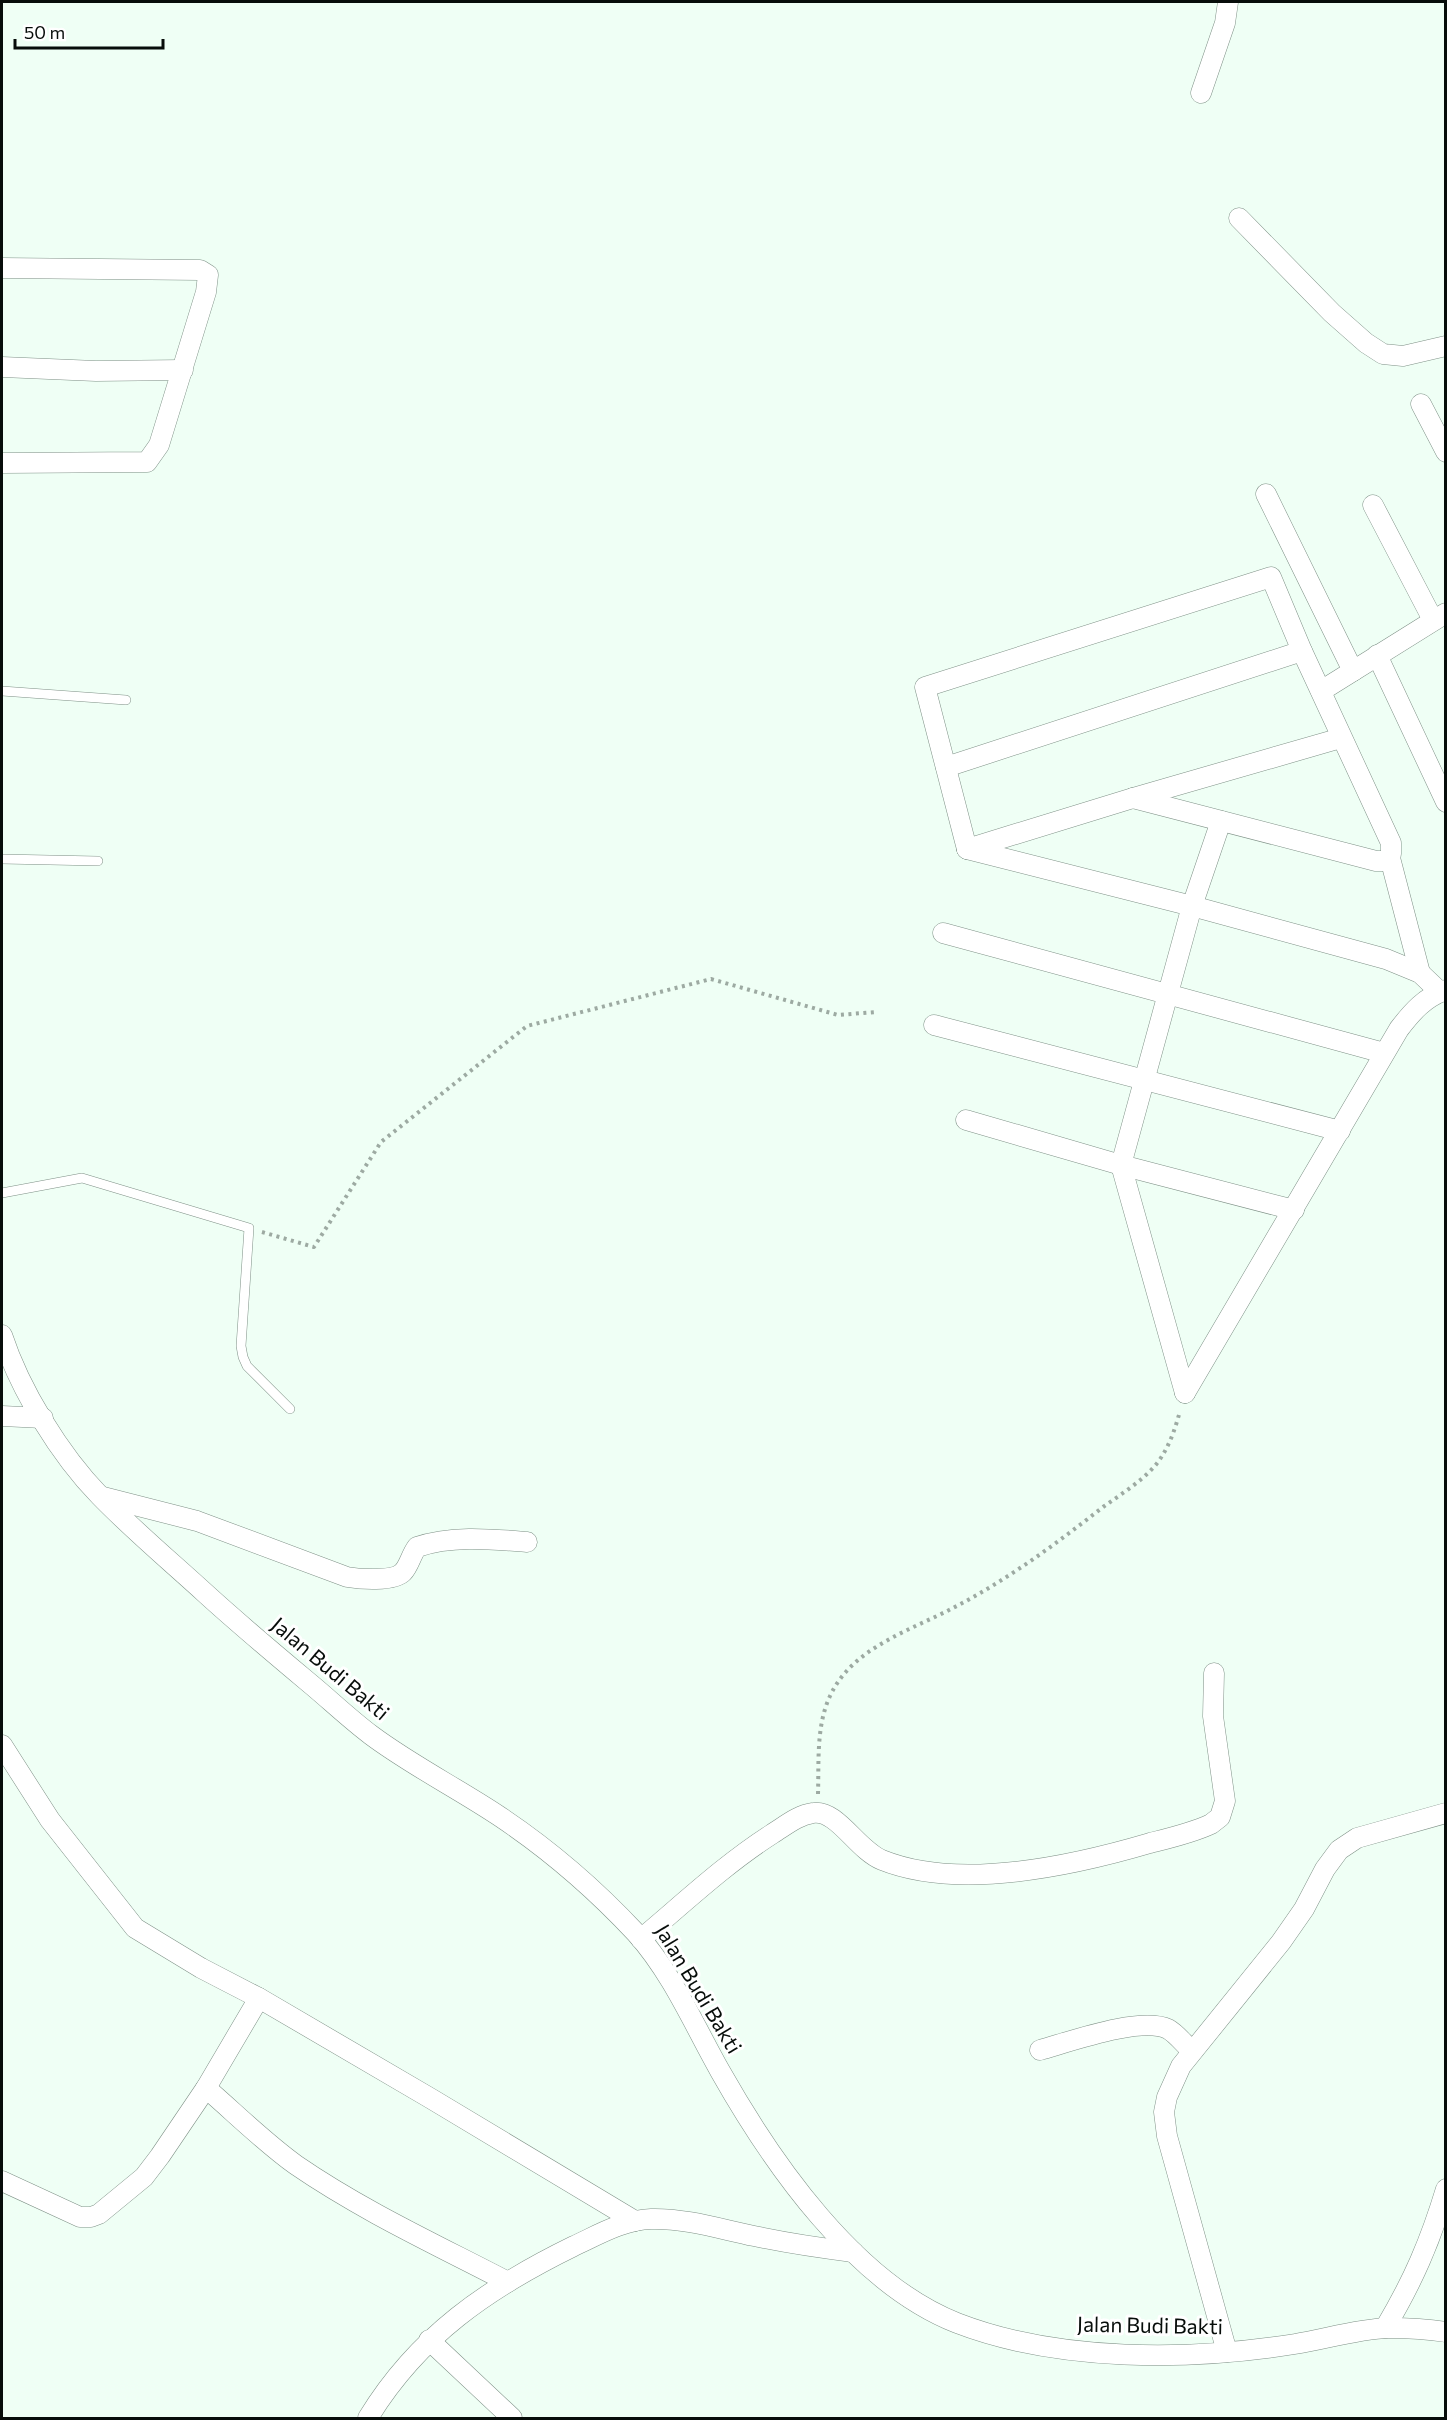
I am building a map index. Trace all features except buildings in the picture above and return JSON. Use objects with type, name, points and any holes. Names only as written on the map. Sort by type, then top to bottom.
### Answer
[{"type":"street","points":[[1201,93],[1225,23],[1228,2]]},
{"type":"street","points":[[1239,218],[1332,313],[1366,343],[1383,354],[1403,356],[1446,346]]},
{"type":"street","points":[[2,268],[200,270],[208,275],[206,292],[159,445],[147,462],[2,463]]},
{"type":"street","points":[[2,367],[96,371],[183,370]]},
{"type":"street","points":[[1421,404],[1446,452]]},
{"type":"street","points":[[1266,494],[1353,670]]},
{"type":"street","points":[[1321,692],[1439,616],[1372,505]]},
{"type":"street","points":[[967,849],[925,687],[1271,577],[1341,738],[1391,843],[1390,858],[1420,973]]},
{"type":"street","points":[[946,767],[1302,651]]},
{"type":"street","points":[[1377,655],[1446,802]]},
{"type":"street","points":[[967,849],[1341,738]]},
{"type":"street","points":[[1133,798],[1376,861],[1386,861],[1390,858]]},
{"type":"street","points":[[1185,1393],[1122,1165],[1192,906],[1221,821]]},
{"type":"street","points":[[967,849],[1192,906],[1386,959],[1420,973],[1443,991],[1429,998],[1411,1013],[1384,1053],[1185,1393]]},
{"type":"street","points":[[943,933],[1384,1053]]},
{"type":"street","points":[[934,1025],[1340,1131]]},
{"type":"street","points":[[966,1120],[1122,1165],[1294,1210]]},
{"type":"street","name":"Jalan Budi Bakti","points":[[2,1335],[13,1369],[69,1460],[100,1496],[243,1627],[372,1736],[501,1817],[545,1850],[579,1876],[641,1939],[666,1975],[757,2134],[806,2199],[853,2253],[873,2272],[935,2312],[957,2323],[1041,2345],[1086,2351],[1136,2354],[1227,2352],[1295,2344],[1385,2328],[1446,2332]]},
{"type":"street","points":[[2,1416],[43,1418]]},
{"type":"street","points":[[100,1496],[197,1521],[347,1577],[362,1579],[398,1576],[417,1547],[435,1542],[479,1539],[527,1542]]},
{"type":"street","points":[[641,1939],[744,1852],[792,1821],[817,1812],[834,1819],[863,1850],[879,1859],[925,1871],[967,1874],[1029,1870],[1067,1864],[1202,1828],[1220,1817],[1225,1802],[1213,1716],[1215,1673]]},
{"type":"street","points":[[2,1744],[50,1820],[135,1928],[495,2136],[634,2221]]},
{"type":"street","points":[[1227,2352],[1164,2121],[1170,2086],[1192,2051],[1281,1942],[1304,1909],[1325,1869],[1339,1850],[1357,1838],[1446,1813]]},
{"type":"street","points":[[2,2181],[80,2217],[99,2214],[144,2176],[160,2156],[206,2088],[259,1998]]},
{"type":"street","points":[[1040,2050],[1108,2031],[1154,2025],[1170,2030],[1192,2051]]},
{"type":"street","points":[[206,2088],[295,2163],[343,2194],[419,2238],[508,2282]]},
{"type":"street","points":[[1385,2328],[1419,2269],[1446,2189]]},
{"type":"street","points":[[368,2418],[387,2387],[429,2340],[462,2312],[508,2282],[596,2236],[634,2221],[680,2221],[803,2246],[853,2253]]},
{"type":"street","points":[[429,2340],[512,2418]]},
{"type":"lane","points":[[2,691],[126,700]]},
{"type":"lane","points":[[2,859],[98,861]]},
{"type":"lane","points":[[2,1193],[82,1178],[249,1228],[241,1346],[243,1357],[247,1366],[290,1409]]},
{"type":"path","points":[[249,1228],[314,1247],[381,1142],[527,1026],[711,979],[838,1015],[876,1012]]},
{"type":"path","points":[[817,1812],[820,1738],[824,1714],[830,1695],[842,1676],[873,1648],[1002,1580],[1060,1541],[1138,1480],[1153,1467],[1165,1449],[1177,1425],[1185,1393]]}]
